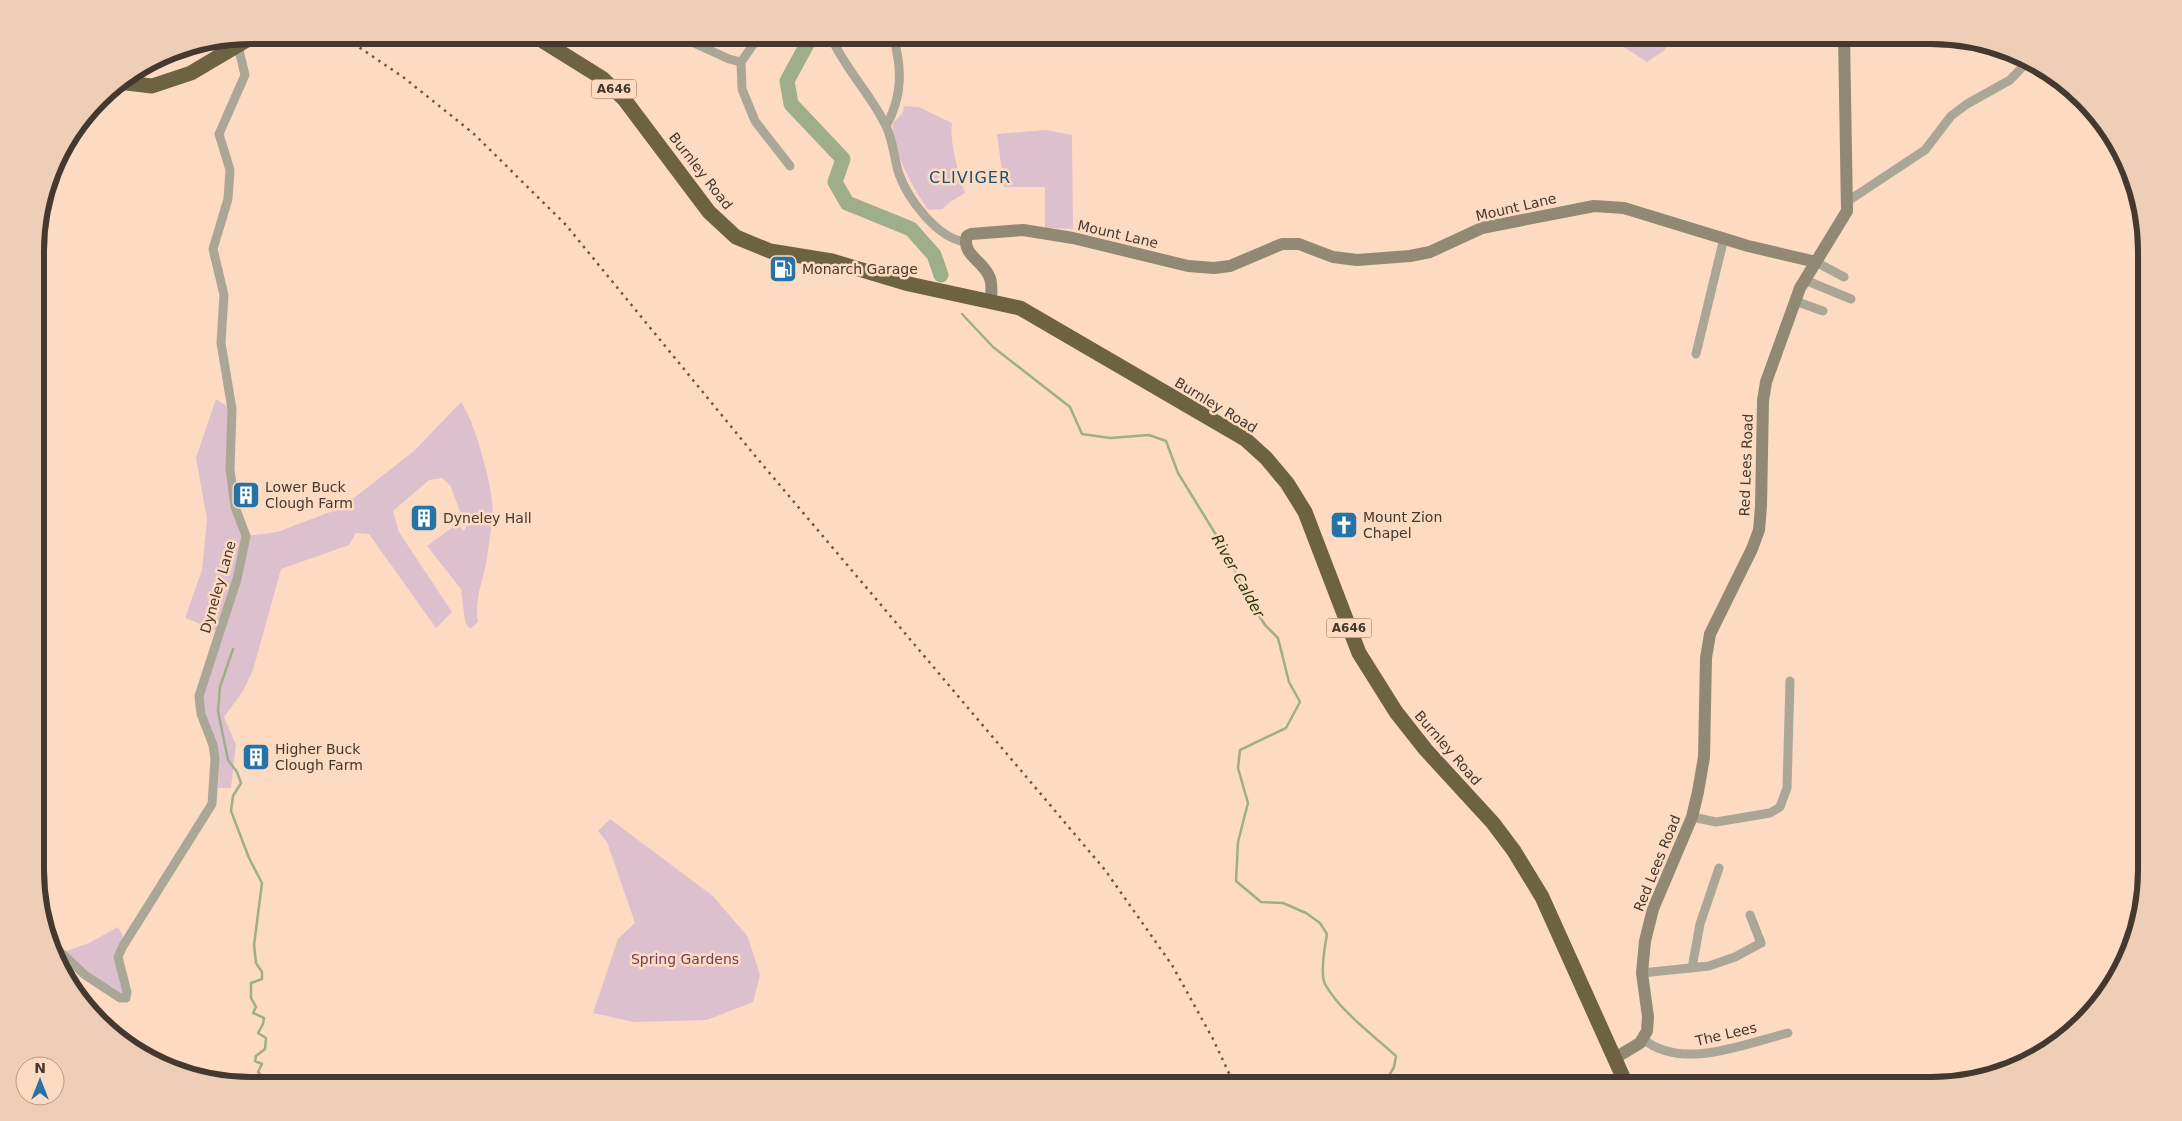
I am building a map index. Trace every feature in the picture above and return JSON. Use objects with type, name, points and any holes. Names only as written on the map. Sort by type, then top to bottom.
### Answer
[{"type":"highway","points":[[129,83],[152,86],[191,73],[241,44]]},
{"type":"highway","name":"Burnley Road","points":[[547,44],[602,78],[624,99],[709,212],[736,237],[770,251],[832,261],[909,284],[991,300],[1020,308],[1245,439],[1266,458],[1281,476],[1305,512],[1359,652],[1396,712],[1426,750],[1493,822],[1514,851],[1559,932],[1623,1077]]},
{"type":"street","points":[[696,44],[729,59],[741,62]]},
{"type":"street","points":[[754,44],[741,62],[742,89],[755,121],[790,166]]},
{"type":"street","points":[[834,44],[886,126],[900,176],[935,228],[958,241],[965,242],[967,250],[990,278],[991,300]]},
{"type":"street","points":[[886,126],[896,109],[900,80],[899,58],[895,44]]},
{"type":"street","name":"Red Lees Road","points":[[1643,1039],[1647,1031],[1648,1016],[1642,972],[1645,941],[1653,909],[1692,817],[1704,757],[1706,658],[1710,634],[1752,550],[1759,530],[1764,392],[1782,332],[1795,301],[1805,280],[1838,228],[1847,210],[1844,44]]},
{"type":"street","name":"Dyneley Lane","points":[[60,951],[85,975],[120,998],[126,998],[127,992],[118,957],[212,804],[215,759],[213,745],[201,714],[199,696],[237,579],[246,536],[235,507],[230,468],[232,409],[222,343],[224,295],[213,249],[228,199],[230,170],[219,134],[245,75],[238,46]]},
{"type":"street","points":[[1848,201],[1925,150],[1951,116],[1967,104],[2010,80],[2024,65]]},
{"type":"street","name":"Mount Lane","points":[[965,242],[968,236],[972,234],[1023,230],[1073,238],[1188,266],[1214,268],[1230,266],[1282,244],[1299,244],[1333,257],[1356,260],[1410,256],[1430,252],[1482,228],[1594,206],[1624,208],[1724,238],[1816,262]]},
{"type":"street","points":[[1696,354],[1724,238]]},
{"type":"street","points":[[1816,262],[1844,277]]},
{"type":"street","points":[[1805,280],[1851,299]]},
{"type":"street","points":[[1795,301],[1823,311]]},
{"type":"street","points":[[1692,817],[1716,822],[1770,813],[1780,807],[1787,788],[1790,680]]},
{"type":"street","points":[[1692,968],[1700,924],[1719,868]]},
{"type":"street","points":[[1642,972],[1709,966],[1735,957],[1761,943],[1750,915]]},
{"type":"street","name":"The Lees","points":[[1643,1039],[1651,1046],[1665,1052],[1693,1056],[1788,1033]]},
{"type":"street","points":[[1616,1058],[1643,1039]]},
{"type":"green space","points":[[1619,44],[1667,44],[1665,50],[1647,62]]},
{"type":"green space","points":[[904,106],[919,107],[952,123],[953,148],[965,193],[942,209],[928,210],[899,156],[893,134],[893,123],[902,114]]},
{"type":"green space","points":[[1046,130],[1072,135],[1073,229],[1045,228],[1045,187],[1004,187],[997,134]]},
{"type":"green space","points":[[216,399],[232,409],[235,507],[247,536],[277,532],[341,508],[414,451],[461,402],[471,422],[481,450],[491,491],[492,508],[487,558],[477,606],[478,622],[470,629],[465,622],[461,589],[427,546],[457,524],[464,531],[466,527],[450,485],[442,478],[429,480],[393,511],[399,532],[452,612],[436,628],[369,534],[356,533],[349,545],[281,569],[253,670],[243,691],[224,717],[236,745],[231,788],[218,788],[219,766],[202,699],[220,632],[185,618],[202,570],[207,519],[196,458]]},
{"type":"green space","name":"Spring Gardens","points":[[610,819],[713,896],[748,937],[760,975],[753,1002],[707,1020],[634,1022],[593,1013],[618,939],[635,923],[607,842],[598,831]]},
{"type":"green space","points":[[118,927],[123,939],[118,962],[126,998],[61,953],[89,943]]},
{"type":"waterway","name":"River Calder","points":[[807,44],[787,81],[791,104],[843,159],[835,182],[847,203],[911,229],[934,255],[941,275]]},
{"type":"waterway","name":"River Calder","points":[[962,314],[993,347],[1070,407],[1082,434],[1110,438],[1149,435],[1166,441],[1178,473],[1226,551],[1248,598],[1265,625],[1278,638],[1289,682],[1300,702],[1286,728],[1240,750],[1238,768],[1248,803],[1238,842],[1236,881],[1261,902],[1283,903],[1306,913],[1320,923],[1327,934],[1323,967],[1325,984],[1331,994],[1348,1013],[1396,1056],[1394,1067],[1388,1077]]},
{"type":"waterway","points":[[233,649],[220,687],[218,711],[228,760],[237,772],[241,783],[233,796],[231,811],[249,858],[262,883],[254,945],[256,963],[262,972],[262,979],[251,983],[251,998],[256,1007],[253,1013],[264,1018],[258,1033],[266,1038],[265,1049],[256,1056],[255,1061],[262,1064],[258,1072],[261,1077]]},
{"type":"railway","points":[[354,44],[403,77],[473,133],[566,225],[756,457],[1105,870],[1172,965],[1213,1039],[1231,1077]]},
{"type":"place","name":"Monarch Garage","points":[[783,269]]},
{"type":"place","name":"Lower Buck Clough Farm","points":[[246,495]]},
{"type":"place","name":"Dyneley Hall","points":[[424,518]]},
{"type":"place","name":"Mount Zion Chapel","points":[[1344,525]]},
{"type":"place","name":"Higher Buck Clough Farm","points":[[256,757]]},
{"type":"district","name":"CLIVIGER","points":[[970,177]]}]
